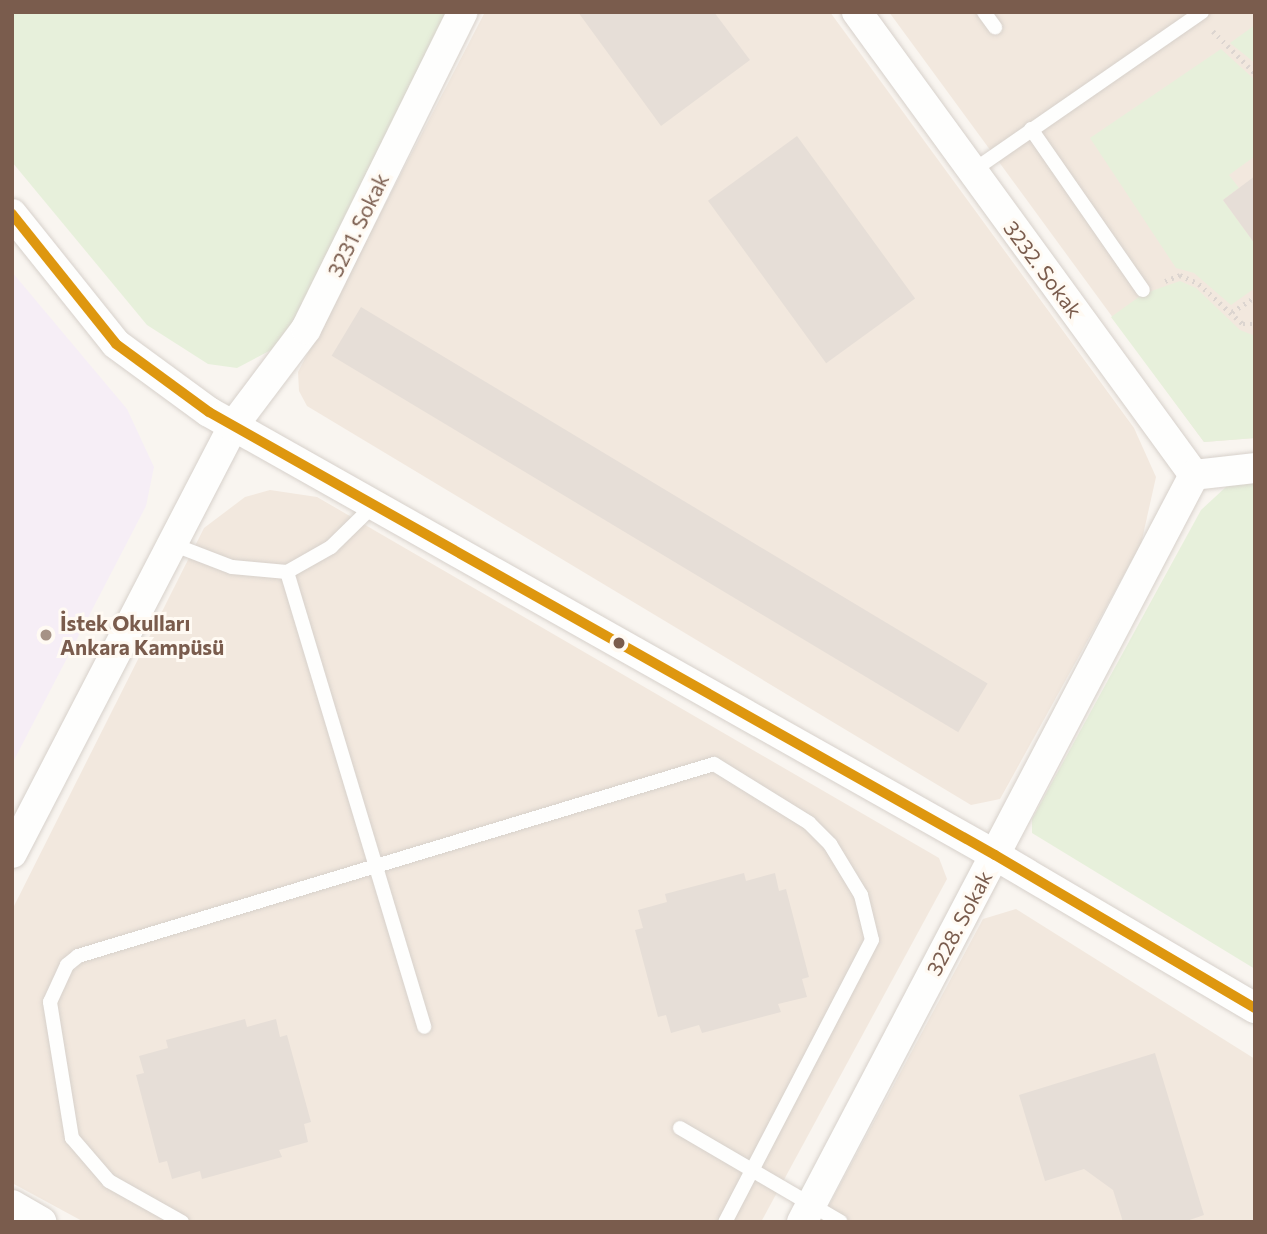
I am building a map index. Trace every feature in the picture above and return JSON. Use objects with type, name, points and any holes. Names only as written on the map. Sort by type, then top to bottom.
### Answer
[{"type":"street","name":"3231. Sokak","points":[[12,853],[233,426],[306,329],[463,12]]},
{"type":"street","name":"3232. Sokak","points":[[856,12],[1194,475]]},
{"type":"street","points":[[12,214],[116,344],[233,426],[995,855],[1255,1008]]},
{"type":"street","points":[[1194,475],[1255,468]]},
{"type":"street","name":"3228. Sokak","points":[[806,1213],[1194,475]]},
{"type":"street","points":[[12,1205],[42,1222]]},
{"type":"lane","points":[[984,12],[995,27]]},
{"type":"lane","points":[[971,172],[1201,13]]},
{"type":"lane","points":[[1031,130],[1143,290]]},
{"type":"lane","points":[[172,544],[232,567],[287,572],[331,547],[374,505]]},
{"type":"lane","points":[[287,572],[424,1027]]},
{"type":"lane","points":[[182,1222],[109,1181],[72,1138],[50,1002],[58,975],[78,956],[714,764],[809,823],[848,868],[872,940],[725,1222]]},
{"type":"lane","points":[[680,1128],[751,1171],[806,1213],[841,1222]]},
{"type":"path","points":[[1201,13],[1255,73]]},
{"type":"path","points":[[1143,290],[1180,275],[1232,312],[1243,324],[1255,324]]},
{"type":"path","points":[[1232,312],[1255,297]]},
{"type":"shaded area","points":[[485,12],[830,12],[1134,428],[1156,477],[1141,544],[1000,799],[971,805],[307,406],[299,391],[298,372]]},
{"type":"shaded area","points":[[889,12],[1255,12],[1255,438],[1204,442]]},
{"type":"shaded area","name":"İstek Okulları Ankara Kampüsü","points":[[12,272],[127,409],[154,467],[146,506],[12,764]]},
{"type":"shaded area","points":[[270,490],[317,497],[939,858],[947,879],[761,1222],[84,1222],[12,1183],[12,910],[204,528],[245,497]]},
{"type":"shaded area","points":[[1016,909],[1255,1059],[1255,1222],[820,1222],[983,919]]},
{"type":"green space","points":[[12,12],[450,12],[284,343],[237,368],[208,364],[147,325],[12,162]]},
{"type":"green space","points":[[1255,25],[1255,63],[1230,43]]},
{"type":"green space","points":[[1221,49],[1255,80],[1255,156],[1229,175],[1239,188],[1223,200],[1255,244],[1255,288],[1231,305],[1194,273],[1176,268],[1090,138]]},
{"type":"green space","points":[[1180,281],[1196,288],[1240,330],[1255,336],[1255,438],[1204,442],[1111,317],[1143,294]]},
{"type":"green space","points":[[1255,483],[1255,969],[1032,833],[1032,819],[1201,510],[1227,486]]},
{"type":"building","points":[[578,12],[714,12],[750,60],[661,126]]},
{"type":"building","points":[[797,136],[915,299],[826,363],[708,201]]},
{"type":"building","points":[[1255,176],[1255,244],[1223,200]]},
{"type":"building","points":[[361,307],[988,683],[958,732],[332,356]]},
{"type":"building","points":[[744,873],[746,881],[775,873],[779,891],[786,889],[809,977],[802,979],[807,997],[778,1004],[781,1012],[702,1033],[699,1025],[671,1033],[666,1015],[658,1017],[635,930],[643,928],[638,910],[667,902],[665,894]]},
{"type":"building","points":[[245,1019],[247,1027],[276,1019],[280,1037],[287,1035],[311,1122],[304,1124],[308,1142],[279,1150],[282,1157],[202,1179],[200,1171],[172,1179],[167,1161],[159,1163],[136,1075],[144,1073],[139,1056],[168,1048],[166,1040]]},
{"type":"building","points":[[1155,1053],[1204,1215],[1184,1222],[1123,1222],[1113,1190],[1084,1169],[1045,1181],[1019,1095]]},
{"type":"transit line","points":[[12,214],[116,344],[209,412],[995,855],[1255,1008]]},
{"type":"place","name":"İstek Okulları Ankara Kampüsü","points":[[46,635]]}]
